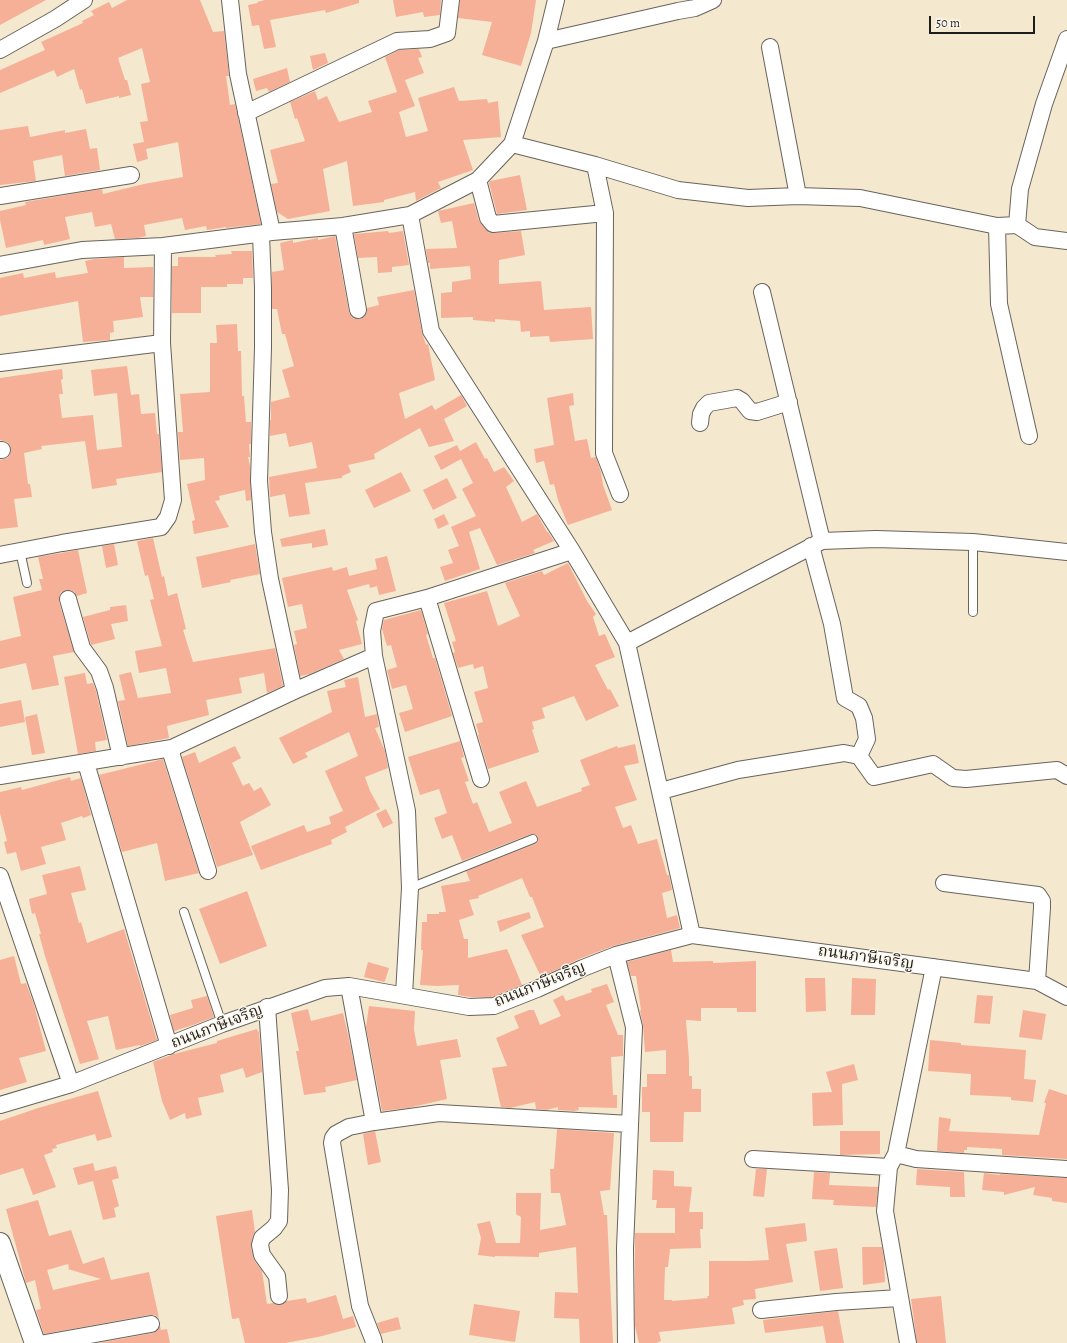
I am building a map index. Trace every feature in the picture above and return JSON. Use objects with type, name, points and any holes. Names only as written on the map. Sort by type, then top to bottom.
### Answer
[{"type":"street","points":[[0,50],[55,19],[84,0]]},
{"type":"street","points":[[230,0],[238,74],[266,233],[263,288],[263,348],[259,481],[263,532],[270,579],[294,691]]},
{"type":"street","points":[[246,113],[397,41],[430,39],[447,33],[451,0]]},
{"type":"street","points":[[0,265],[82,250],[163,246],[266,233],[342,226],[410,215],[478,180],[512,144],[546,41],[556,0]]},
{"type":"street","points":[[546,41],[678,5],[695,8],[713,0]]},
{"type":"street","points":[[1017,226],[1020,189],[1044,104],[1067,39]]},
{"type":"street","points":[[770,47],[798,196]]},
{"type":"street","points":[[512,144],[596,165],[678,190],[748,198],[798,196],[860,198],[997,226],[1017,226],[1036,237],[1067,241]]},
{"type":"street","points":[[596,165],[605,213],[604,453],[620,494]]},
{"type":"street","points":[[0,196],[131,175]]},
{"type":"street","points":[[478,180],[488,218],[493,224],[605,213]]},
{"type":"street","points":[[410,215],[431,331],[572,551],[627,643],[692,935]]},
{"type":"street","points":[[342,226],[358,310]]},
{"type":"street","points":[[997,226],[999,304],[1029,436]]},
{"type":"street","points":[[0,556],[62,543],[160,527],[168,517],[173,500],[162,343],[163,246]]},
{"type":"street","points":[[762,292],[789,402],[845,698],[859,706],[864,718],[867,739],[859,756]]},
{"type":"street","points":[[0,363],[162,343]]},
{"type":"street","points":[[700,422],[701,414],[709,403],[737,398],[742,401],[750,411],[757,412],[789,402]]},
{"type":"street","points":[[627,643],[817,544],[876,540],[973,542],[1067,552]]},
{"type":"street","points":[[404,996],[410,888],[407,811],[374,656],[372,631],[376,611],[427,598],[572,551]]},
{"type":"street","points":[[427,598],[481,779]]},
{"type":"street","points":[[68,599],[82,648],[99,671],[105,688],[121,757]]},
{"type":"street","points":[[0,776],[172,748],[294,691],[374,656]]},
{"type":"street","points":[[172,748],[172,756],[208,871]]},
{"type":"street","points":[[661,791],[738,770],[844,753],[859,756],[874,777],[933,764],[954,778],[966,779],[1057,770],[1067,776]]},
{"type":"street","points":[[86,762],[170,1046]]},
{"type":"street","points":[[0,876],[71,1084]]},
{"type":"street","points":[[944,883],[1038,895],[1042,902],[1042,908],[1037,981]]},
{"type":"street","name":"ถนนภาษีเจริญ","points":[[0,1105],[71,1084],[170,1046],[222,1024],[325,988],[349,986],[469,1007],[494,1006],[537,989],[583,968],[616,956],[692,935],[1037,981],[1067,997]]},
{"type":"street","points":[[616,956],[634,1027],[625,1248],[626,1343]]},
{"type":"street","points":[[908,1343],[886,1211],[893,1161],[934,967]]},
{"type":"street","points":[[349,986],[374,1122]]},
{"type":"street","points":[[267,1008],[280,1190],[279,1221],[274,1228],[262,1238],[260,1245],[262,1255],[277,1276],[279,1296]]},
{"type":"street","points":[[374,1343],[360,1306],[332,1141],[336,1134],[344,1129],[374,1122],[428,1114],[450,1113],[630,1124]]},
{"type":"street","points":[[753,1159],[893,1161],[916,1159],[1067,1169]]},
{"type":"street","points":[[0,1243],[35,1343]]},
{"type":"street","points":[[761,1310],[836,1302],[900,1298]]},
{"type":"street","points":[[45,1343],[152,1324]]},
{"type":"lane","points":[[973,542],[973,612]]},
{"type":"lane","points":[[20,551],[27,583]]},
{"type":"lane","points":[[410,888],[533,839]]},
{"type":"lane","points":[[184,912],[222,1024]]},
{"type":"building","points":[[0,0],[46,0],[0,25]]},
{"type":"building","points":[[127,0],[200,0],[213,32],[224,31],[229,76],[226,76],[230,105],[235,104],[261,224],[207,230],[206,226],[185,230],[182,218],[144,225],[146,236],[138,238],[115,239],[111,224],[95,227],[92,212],[65,217],[70,239],[44,245],[43,240],[6,248],[0,220],[0,211],[26,205],[25,202],[102,189],[103,194],[144,184],[183,177],[178,142],[146,149],[148,159],[137,162],[133,144],[144,142],[140,122],[148,121],[141,84],[150,82],[142,48],[118,58],[131,95],[119,98],[119,96],[86,104],[74,69],[57,77],[54,70],[0,93],[0,70],[45,50],[41,42],[83,23],[82,21],[94,15],[91,11],[109,2],[112,8]]},
{"type":"building","points":[[265,0],[359,0],[359,3],[326,13],[325,10],[270,20],[276,47],[264,49],[259,25],[252,26],[248,5]]},
{"type":"building","points":[[393,0],[441,0],[440,15],[424,17],[423,12],[396,17]]},
{"type":"building","points":[[460,0],[536,0],[531,33],[521,66],[482,55],[492,22],[458,18]]},
{"type":"building","points":[[419,49],[422,57],[418,58],[424,73],[405,80],[415,106],[399,112],[406,137],[428,131],[418,98],[454,87],[459,101],[487,99],[488,103],[498,101],[501,137],[463,140],[473,170],[438,182],[441,188],[416,201],[415,192],[384,200],[384,202],[353,206],[347,161],[323,169],[330,211],[288,219],[277,212],[271,184],[278,183],[270,150],[305,141],[297,118],[295,119],[290,102],[315,91],[318,100],[327,96],[339,122],[372,112],[368,101],[397,92],[385,57],[399,50]]},
{"type":"building","points":[[325,53],[328,63],[313,70],[310,56]]},
{"type":"building","points":[[287,68],[290,82],[269,92],[267,88],[256,91],[253,79]]},
{"type":"building","points":[[28,126],[30,137],[65,130],[65,133],[86,129],[90,149],[97,148],[100,170],[65,176],[62,155],[33,161],[36,181],[0,185],[0,130]]},
{"type":"building","points":[[520,175],[527,210],[497,214],[489,183],[490,181]]},
{"type":"building","points":[[474,203],[479,221],[489,233],[521,231],[525,255],[499,260],[499,284],[541,281],[544,310],[591,307],[593,339],[550,342],[549,336],[530,337],[530,331],[521,332],[520,321],[495,319],[495,322],[473,320],[473,317],[441,318],[441,293],[452,292],[452,282],[471,279],[470,266],[430,269],[426,249],[457,248],[452,221],[441,223],[438,211]]},
{"type":"building","points":[[388,231],[389,233],[403,231],[409,265],[392,267],[392,272],[378,273],[377,257],[358,258],[354,234]]},
{"type":"building","points":[[335,236],[349,312],[354,319],[364,317],[367,313],[367,308],[379,305],[377,297],[414,290],[422,333],[426,345],[428,344],[435,380],[399,393],[405,419],[432,405],[435,410],[461,395],[467,406],[444,419],[454,441],[429,447],[420,428],[374,454],[375,459],[348,465],[351,472],[342,476],[342,478],[305,483],[310,514],[289,517],[285,494],[270,497],[269,477],[317,468],[312,442],[289,447],[286,433],[270,436],[271,402],[290,397],[282,370],[294,366],[285,334],[282,334],[277,309],[272,309],[272,272],[284,270],[280,243],[293,240],[293,243],[318,238],[318,240]]},
{"type":"building","points":[[231,251],[252,251],[253,278],[243,278],[243,284],[227,284],[227,287],[201,287],[201,313],[172,313],[172,266],[178,266],[178,257],[216,257],[215,255],[232,254]]},
{"type":"building","points":[[124,257],[124,268],[153,267],[153,297],[140,297],[143,317],[113,321],[114,332],[110,333],[110,340],[83,342],[78,301],[0,316],[0,278],[23,273],[24,278],[55,272],[56,278],[88,273],[85,261]]},
{"type":"building","points":[[237,324],[238,351],[241,351],[242,396],[244,396],[246,422],[251,422],[251,444],[249,444],[250,457],[248,457],[250,466],[251,500],[246,501],[245,490],[219,496],[220,500],[215,501],[229,527],[194,534],[192,521],[195,520],[187,484],[205,480],[204,458],[180,460],[178,432],[183,432],[180,394],[210,392],[210,343],[217,343],[216,325]]},
{"type":"building","points":[[127,366],[131,395],[139,394],[141,414],[155,413],[157,434],[159,434],[162,472],[116,479],[117,485],[92,489],[85,441],[41,446],[42,449],[24,453],[28,484],[30,484],[32,497],[14,499],[18,527],[0,529],[0,460],[7,458],[11,450],[7,442],[0,440],[0,378],[62,369],[63,379],[61,380],[63,394],[59,394],[62,418],[93,415],[97,450],[122,447],[117,393],[94,396],[91,370]]},
{"type":"building","points":[[573,393],[574,405],[569,406],[575,441],[587,439],[591,458],[596,457],[601,472],[603,485],[612,510],[568,525],[558,500],[554,484],[550,485],[544,461],[536,463],[534,449],[554,445],[547,398]]},
{"type":"building","points":[[476,442],[485,459],[487,458],[494,472],[504,467],[514,481],[506,487],[522,522],[537,514],[554,541],[533,550],[535,553],[497,565],[480,528],[469,532],[480,569],[445,581],[440,567],[453,563],[448,550],[459,546],[451,527],[476,516],[462,489],[473,483],[461,459],[441,470],[434,456],[457,445],[460,451]]},
{"type":"building","points":[[401,472],[411,491],[374,508],[365,490]]},
{"type":"building","points":[[447,478],[457,498],[433,510],[423,490]]},
{"type":"building","points":[[444,514],[449,524],[438,529],[434,519]]},
{"type":"building","points":[[325,529],[328,545],[312,548],[312,543],[282,547],[280,539]]},
{"type":"building","points":[[153,538],[168,596],[177,593],[186,629],[183,630],[193,662],[275,648],[283,686],[267,693],[264,673],[239,678],[242,693],[206,700],[209,715],[167,726],[169,738],[128,746],[118,701],[125,700],[119,675],[131,672],[138,698],[171,693],[166,668],[139,673],[135,651],[162,646],[150,600],[154,599],[148,575],[145,576],[137,541]]},
{"type":"building","points":[[114,544],[118,565],[106,568],[102,546]]},
{"type":"building","points":[[255,544],[260,574],[230,580],[231,582],[202,588],[196,557]]},
{"type":"building","points":[[78,550],[87,593],[77,596],[71,590],[66,590],[61,592],[59,597],[59,602],[74,652],[53,656],[59,685],[32,690],[26,663],[0,669],[0,641],[21,636],[13,597],[42,590],[39,579],[43,579],[38,557]]},
{"type":"building","points":[[387,556],[396,591],[379,595],[377,586],[370,588],[369,584],[347,590],[358,620],[356,621],[362,644],[339,650],[344,659],[310,674],[300,676],[294,645],[297,644],[294,631],[307,628],[302,604],[288,607],[282,578],[332,567],[333,571],[347,567],[349,576],[377,569],[375,559]]},
{"type":"building","points":[[568,563],[587,601],[596,614],[593,617],[599,636],[605,634],[615,657],[595,665],[608,690],[610,689],[619,706],[586,721],[574,696],[542,708],[545,718],[532,722],[534,729],[532,730],[539,752],[488,769],[476,724],[483,722],[474,692],[488,688],[483,666],[474,669],[473,664],[458,668],[453,653],[455,652],[452,642],[456,641],[444,603],[487,591],[498,626],[520,616],[505,583],[542,571],[544,575]]},
{"type":"building","points":[[126,605],[128,621],[111,624],[115,639],[91,645],[83,617],[110,610],[110,607]]},
{"type":"building","points":[[421,610],[428,634],[426,635],[433,658],[435,658],[452,716],[405,732],[399,713],[413,709],[406,685],[392,689],[387,670],[397,667],[391,645],[387,646],[382,629],[384,620]]},
{"type":"building","points":[[85,673],[87,684],[93,683],[96,691],[107,740],[95,742],[96,751],[78,754],[64,677]]},
{"type":"building","points":[[358,677],[365,717],[377,714],[379,727],[375,728],[385,751],[388,768],[365,777],[370,791],[380,809],[345,827],[347,832],[331,840],[332,844],[261,870],[251,846],[304,825],[307,832],[331,824],[329,817],[343,811],[325,771],[358,756],[349,732],[305,753],[308,757],[293,764],[279,738],[332,712],[327,691],[346,687],[344,680]]},
{"type":"building","points":[[21,700],[25,722],[0,727],[0,704]]},
{"type":"building","points":[[37,714],[45,753],[32,755],[25,717]]},
{"type":"building","points":[[460,741],[464,757],[461,758],[469,781],[465,782],[473,804],[477,802],[489,832],[512,823],[499,792],[526,781],[537,807],[582,791],[581,788],[590,785],[580,760],[617,746],[618,748],[635,744],[639,763],[624,766],[637,800],[615,807],[623,828],[631,825],[638,844],[657,839],[667,875],[669,875],[672,890],[662,893],[667,918],[677,915],[680,928],[613,946],[579,959],[541,977],[521,935],[544,927],[532,897],[530,897],[522,878],[478,896],[479,898],[469,900],[474,915],[459,920],[464,939],[468,939],[468,958],[507,949],[522,985],[492,997],[470,997],[458,995],[459,985],[420,985],[423,950],[421,950],[422,922],[427,922],[427,914],[439,914],[439,912],[446,912],[441,886],[470,881],[466,871],[535,844],[538,840],[537,835],[531,834],[462,861],[452,835],[442,839],[434,818],[447,813],[439,789],[420,795],[408,757]]},
{"type":"building","points":[[235,746],[241,758],[232,763],[243,786],[249,783],[254,791],[261,787],[271,805],[240,822],[253,855],[217,867],[182,757],[195,752],[199,763]]},
{"type":"building","points":[[163,759],[199,873],[165,881],[157,843],[122,852],[99,775]]},
{"type":"building","points":[[70,777],[71,781],[81,778],[91,815],[83,818],[82,816],[61,823],[66,840],[41,847],[46,864],[21,871],[16,852],[7,854],[4,842],[7,841],[0,813],[0,792],[21,787],[22,790]]},
{"type":"building","points":[[386,809],[393,823],[383,828],[376,814]]},
{"type":"building","points":[[80,866],[86,890],[71,893],[79,923],[81,922],[87,943],[124,929],[157,1040],[140,1046],[116,1050],[108,1016],[87,1021],[99,1059],[80,1064],[45,956],[35,913],[32,914],[29,899],[47,894],[42,875]]},
{"type":"building","points":[[247,891],[267,946],[220,964],[199,909]]},
{"type":"building","points":[[529,912],[531,918],[500,932],[497,921]]},
{"type":"building","points":[[671,950],[673,962],[713,961],[713,963],[756,961],[756,1012],[737,1012],[737,1008],[701,1008],[701,1021],[686,1020],[689,1076],[692,1076],[692,1089],[701,1089],[701,1112],[684,1112],[683,1142],[650,1142],[650,1112],[642,1112],[642,1087],[647,1087],[647,1074],[666,1074],[666,1050],[645,1052],[636,976],[631,976],[627,962]]},
{"type":"building","points":[[14,956],[21,984],[26,983],[34,1005],[46,1051],[19,1058],[27,1082],[0,1090],[0,960]]},
{"type":"building","points":[[368,962],[389,968],[384,982],[364,977]]},
{"type":"building","points":[[805,978],[825,978],[826,1011],[806,1012]]},
{"type":"building","points":[[852,978],[876,979],[875,1015],[851,1015]]},
{"type":"building","points":[[607,984],[614,1002],[606,1005],[618,1035],[623,1035],[623,1056],[611,1057],[613,1095],[617,1095],[617,1108],[578,1107],[579,1110],[574,1111],[558,1110],[558,1107],[546,1110],[536,1109],[535,1102],[510,1108],[501,1107],[492,1068],[507,1066],[496,1038],[519,1028],[514,1016],[529,1010],[534,1010],[540,1025],[561,1016],[553,1000],[563,995],[566,1001],[592,992],[591,989]]},
{"type":"building","points":[[977,995],[993,996],[990,1024],[974,1023]]},
{"type":"building","points":[[207,996],[214,1017],[174,1031],[170,1015],[193,1008],[191,1000]]},
{"type":"building","points":[[369,1006],[415,1011],[414,1030],[417,1046],[457,1039],[461,1057],[440,1060],[447,1099],[408,1108],[382,1111],[366,1027]]},
{"type":"building","points":[[308,1009],[311,1021],[343,1013],[357,1080],[325,1087],[326,1092],[304,1095],[296,1051],[299,1051],[291,1013]]},
{"type":"building","points":[[1023,1010],[1046,1014],[1042,1040],[1019,1037]]},
{"type":"building","points":[[257,1029],[258,1032],[259,1031],[262,1072],[246,1078],[243,1068],[220,1075],[224,1092],[198,1098],[202,1115],[186,1119],[185,1113],[170,1120],[162,1101],[153,1062],[174,1054],[217,1043],[217,1041]]},
{"type":"building","points":[[930,1040],[961,1043],[961,1045],[1026,1050],[1024,1079],[1036,1080],[1033,1102],[1011,1100],[1011,1097],[970,1095],[971,1074],[928,1071]]},
{"type":"building","points":[[854,1064],[858,1080],[842,1084],[843,1125],[813,1126],[812,1093],[832,1092],[826,1072]]},
{"type":"building","points":[[1049,1089],[1067,1095],[1067,1159],[1002,1155],[1002,1149],[967,1147],[967,1150],[964,1150],[964,1153],[937,1151],[939,1117],[951,1119],[949,1131],[1039,1135],[1046,1103],[1044,1103]]},
{"type":"building","points":[[98,1091],[112,1137],[97,1141],[95,1134],[56,1145],[57,1148],[52,1149],[53,1152],[44,1155],[56,1187],[33,1195],[23,1168],[0,1175],[0,1121],[38,1108]]},
{"type":"building","points":[[557,1129],[614,1133],[610,1190],[600,1191],[604,1215],[607,1215],[613,1343],[580,1343],[579,1319],[554,1318],[555,1292],[578,1293],[576,1247],[539,1253],[539,1257],[495,1257],[478,1255],[481,1238],[477,1224],[490,1221],[496,1243],[520,1243],[521,1217],[516,1214],[516,1193],[541,1193],[540,1230],[566,1225],[560,1193],[551,1193],[550,1169],[554,1169]]},
{"type":"building","points":[[375,1131],[381,1162],[368,1165],[363,1134]]},
{"type":"building","points":[[840,1131],[880,1131],[880,1154],[840,1155]]},
{"type":"building","points":[[93,1163],[95,1171],[116,1166],[119,1178],[112,1180],[119,1206],[114,1208],[116,1217],[103,1220],[93,1181],[78,1185],[73,1168]]},
{"type":"building","points":[[756,1169],[767,1169],[764,1197],[753,1196]]},
{"type":"building","points":[[917,1169],[964,1172],[965,1197],[950,1197],[950,1187],[916,1185]]},
{"type":"building","points":[[653,1170],[674,1171],[674,1186],[692,1187],[689,1212],[703,1212],[703,1229],[700,1229],[701,1248],[670,1249],[668,1267],[665,1267],[664,1300],[672,1301],[708,1298],[709,1261],[769,1260],[765,1228],[805,1223],[807,1241],[786,1244],[793,1282],[755,1289],[756,1299],[743,1300],[744,1305],[732,1308],[735,1324],[659,1332],[661,1341],[656,1343],[639,1343],[635,1326],[635,1233],[675,1233],[675,1208],[656,1208],[657,1200],[652,1200]]},
{"type":"building","points":[[814,1172],[830,1173],[829,1185],[878,1187],[876,1207],[833,1205],[834,1200],[812,1199]]},
{"type":"building","points":[[984,1173],[1067,1178],[1067,1203],[1052,1201],[1052,1198],[1033,1195],[1035,1187],[1004,1195],[1004,1192],[982,1190]]},
{"type":"building","points":[[38,1200],[49,1236],[71,1230],[83,1264],[104,1257],[111,1280],[149,1272],[159,1318],[155,1315],[149,1315],[44,1334],[36,1310],[41,1309],[35,1280],[26,1283],[6,1209]],"holes":[[[68,1264],[68,1269],[101,1279],[53,1290],[47,1270]]]},
{"type":"building","points":[[252,1210],[255,1232],[251,1247],[254,1260],[262,1271],[267,1304],[273,1303],[280,1305],[287,1301],[306,1298],[307,1303],[336,1295],[343,1319],[353,1316],[356,1327],[318,1337],[285,1343],[245,1343],[239,1318],[232,1319],[216,1216]]},
{"type":"building","points":[[862,1247],[882,1247],[885,1282],[863,1285]]},
{"type":"building","points":[[837,1248],[843,1288],[820,1291],[814,1251]]},
{"type":"building","points":[[941,1296],[946,1343],[917,1343],[911,1299]]},
{"type":"building","points":[[474,1304],[520,1311],[515,1342],[469,1335]]},
{"type":"building","points":[[838,1311],[844,1343],[826,1343],[823,1326],[765,1333],[763,1320]]},
{"type":"building","points":[[398,1317],[401,1329],[381,1334],[377,1323]]},
{"type":"building","points":[[160,1326],[161,1330],[167,1329],[170,1343],[99,1343],[153,1333],[157,1331]]}]
